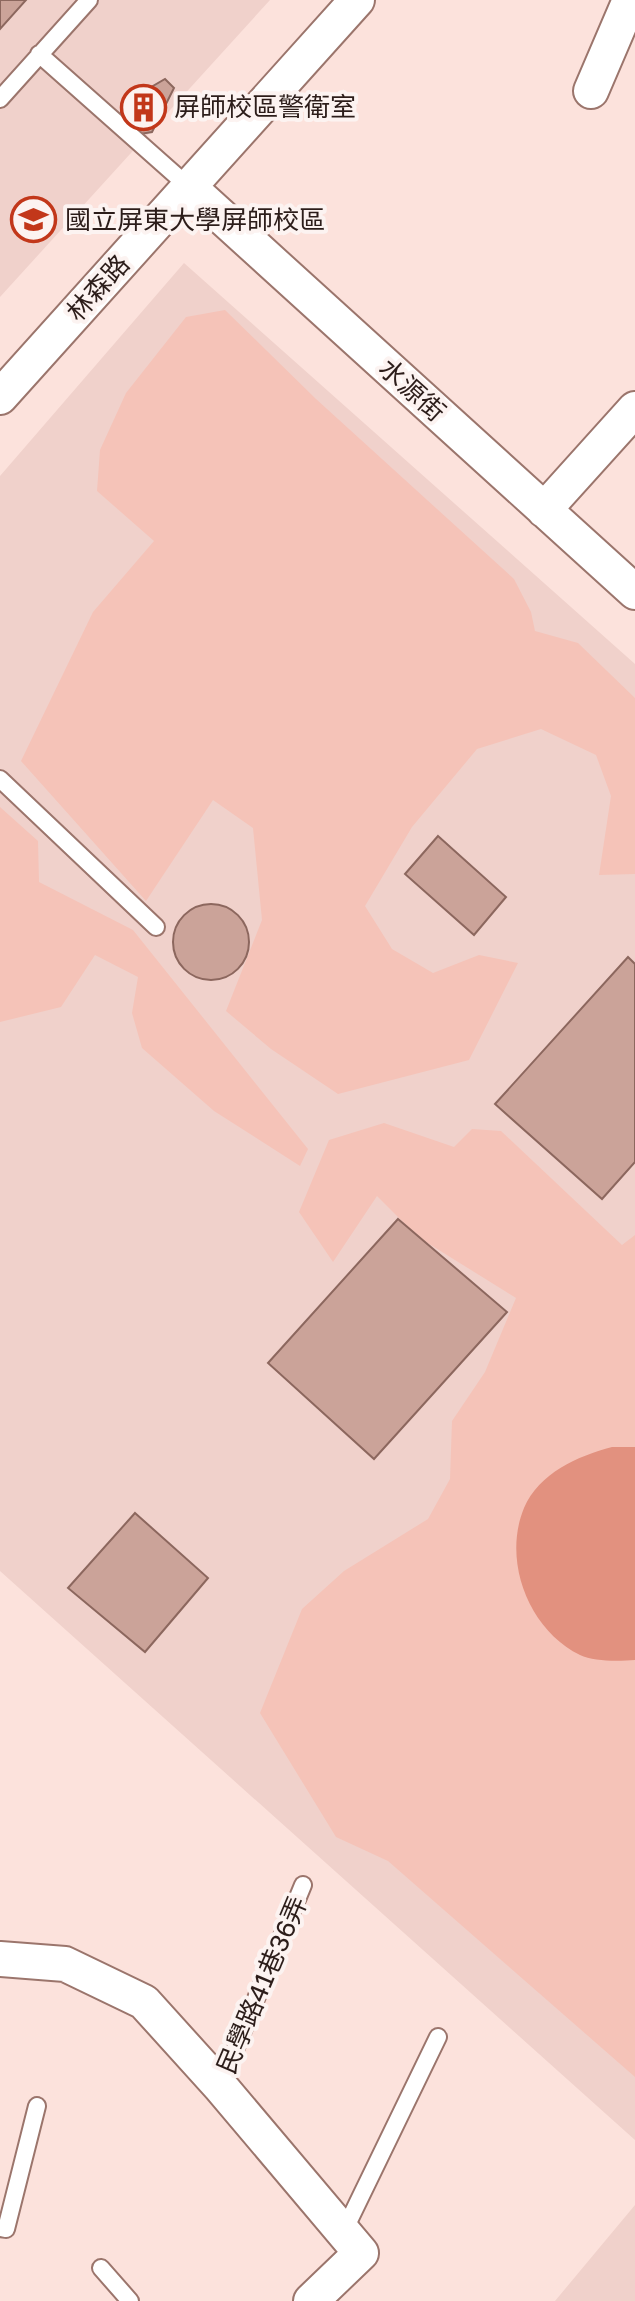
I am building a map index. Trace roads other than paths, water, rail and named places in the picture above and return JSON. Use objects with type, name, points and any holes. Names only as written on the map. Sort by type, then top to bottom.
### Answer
[{"type":"street","name":"林森路","points":[[0,397],[357,0]]},
{"type":"street","points":[[591,91],[630,0]]},
{"type":"street","name":"水源街","points":[[189,187],[635,592]]},
{"type":"street","points":[[544,510],[635,409]]},
{"type":"street","name":"民學路41巷36弄","points":[[0,1959],[65,1964],[144,2002],[220,2086],[352,2242]]},
{"type":"street","points":[[311,2301],[352,2242]]},
{"type":"lane","points":[[0,99],[89,0]]},
{"type":"lane","points":[[39,54],[189,187]]},
{"type":"lane","points":[[0,779],[156,927]]},
{"type":"lane","name":"民學路41巷36弄","points":[[220,2086],[303,1885]]},
{"type":"lane","points":[[352,2242],[438,2037]]},
{"type":"lane","points":[[0,2228],[6,2229],[37,2106]]},
{"type":"lane","points":[[101,2268],[130,2301]]},
{"type":"place","name":"屏師校區警衛室","points":[[143,107]]},
{"type":"place","name":"國立屏東大學屏師校區","points":[[34,220]]}]
